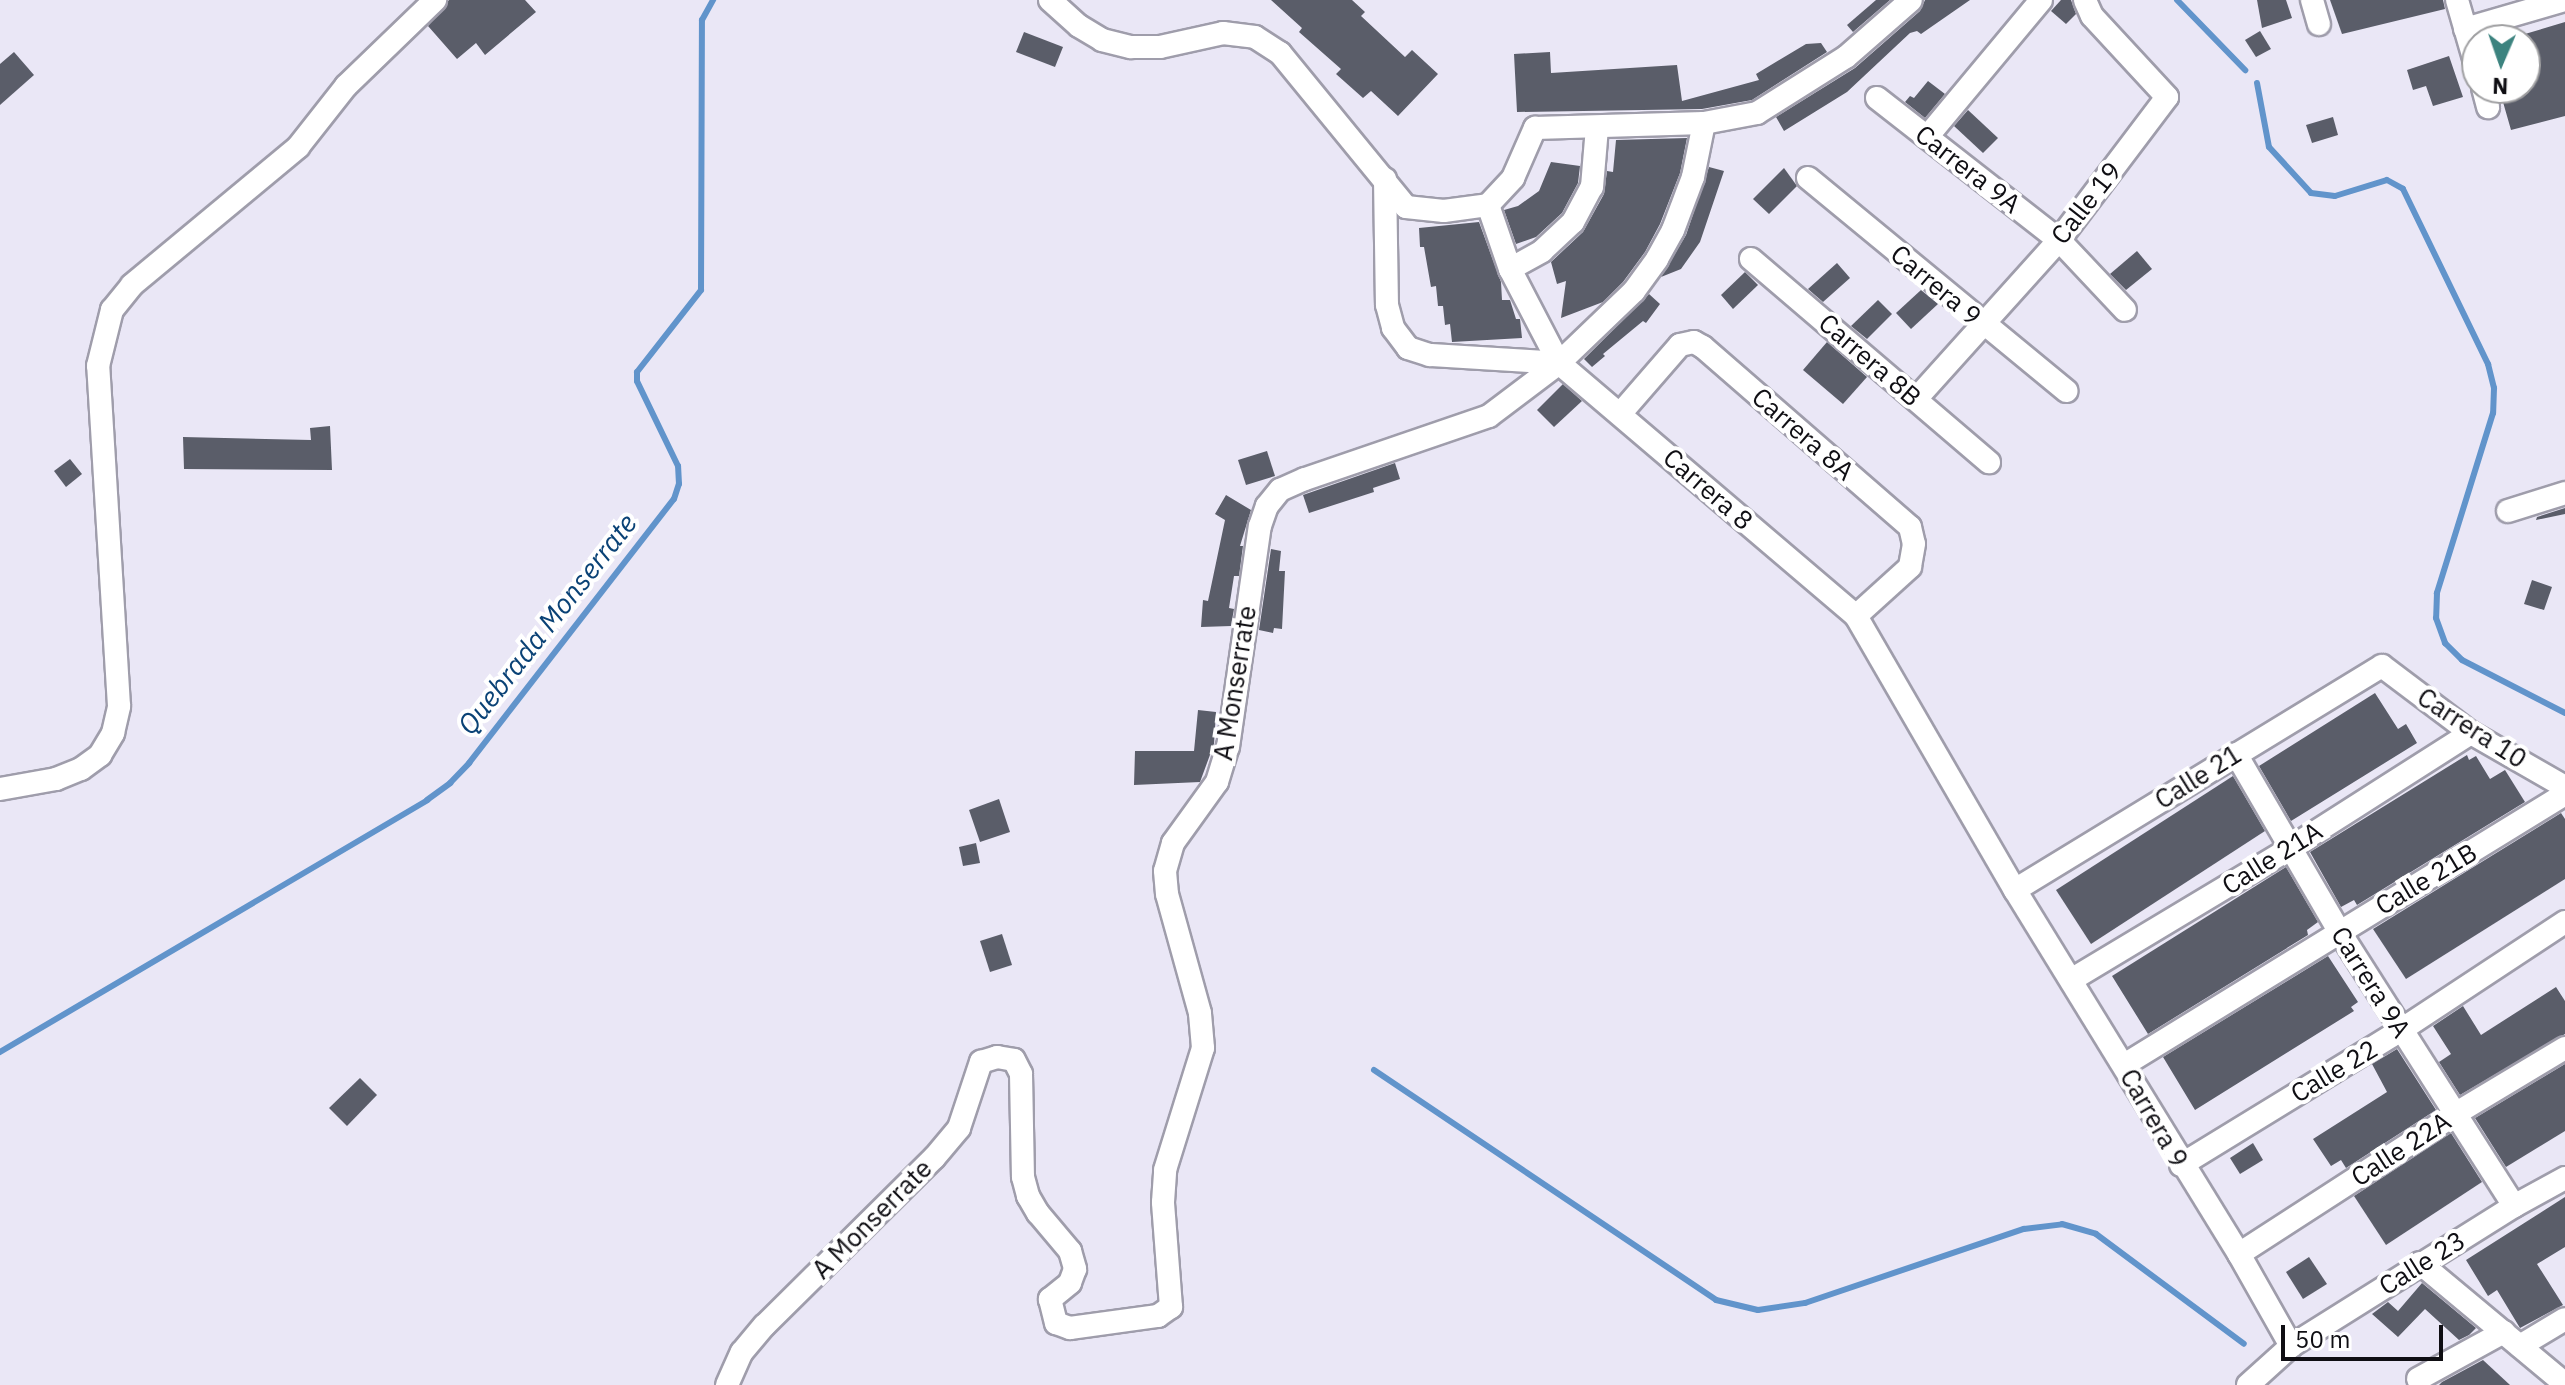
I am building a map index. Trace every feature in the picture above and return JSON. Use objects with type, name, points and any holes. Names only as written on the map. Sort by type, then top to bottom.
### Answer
[{"type":"street","points":[[0,789],[56,779],[81,769],[100,755],[113,733],[119,706],[98,366],[112,310],[132,285],[298,147],[346,86],[435,0]]},
{"type":"street","points":[[1050,0],[1079,26],[1102,40],[1131,47],[1160,47],[1223,33],[1255,37],[1280,53],[1406,207],[1444,211],[1488,205],[1513,178],[1535,128],[1704,123],[1757,113],[1846,57],[1911,0]]},
{"type":"street","points":[[1927,137],[2041,0]]},
{"type":"street","name":"Calle 19","points":[[1916,399],[2059,240],[2167,97],[2092,16],[2085,0]]},
{"type":"street","points":[[2312,0],[2319,24]]},
{"type":"street","points":[[2457,0],[2464,24]]},
{"type":"street","points":[[2482,24],[2565,0]]},
{"type":"street","name":"Carrera 9A","points":[[1877,98],[2059,240],[2125,310]]},
{"type":"street","points":[[1385,179],[1387,305],[1393,328],[1408,348],[1430,355],[1559,363],[1634,291],[1657,259],[1693,177],[1704,123]]},
{"type":"street","points":[[1510,269],[1542,251],[1573,222],[1592,187],[1597,127]]},
{"type":"street","name":"Carrera 9","points":[[1808,178],[1981,324],[2066,391]]},
{"type":"street","points":[[1488,205],[1510,269],[1559,363]]},
{"type":"street","name":"Carrera 8B","points":[[1751,259],[1989,462]]},
{"type":"street","name":"Carrera 8A","points":[[1620,414],[1680,345],[1694,342],[1910,527],[1914,544],[1910,567],[1856,616]]},
{"type":"street","name":"Carrera 8","points":[[1559,363],[1856,616],[2015,890]]},
{"type":"street","name":"A Monserrate","points":[[727,1385],[742,1352],[765,1325],[951,1138],[968,1105],[981,1062],[997,1057],[1014,1060],[1021,1074],[1023,1177],[1028,1196],[1070,1251],[1075,1269],[1070,1283],[1050,1299],[1056,1323],[1070,1328],[1158,1316],[1171,1307],[1163,1202],[1165,1170],[1203,1048],[1200,1013],[1167,894],[1165,871],[1173,843],[1217,782],[1228,747],[1260,526],[1267,506],[1280,490],[1305,479],[1489,416],[1559,363]]},
{"type":"street","points":[[2508,511],[2565,493]]},
{"type":"street","name":"Calle 21","points":[[2015,890],[2382,666]]},
{"type":"street","name":"Carrera 10","points":[[2382,666],[2471,733],[2565,787]]},
{"type":"street","name":"Calle 21A","points":[[2071,980],[2292,847],[2471,733]]},
{"type":"street","name":"Carrera 9A","points":[[2236,754],[2339,931],[2514,1206]]},
{"type":"street","name":"Calle 21B","points":[[2124,1065],[2565,794]]},
{"type":"street","name":"Carrera 9","points":[[2015,890],[2124,1065],[2181,1165],[2239,1254],[2291,1346]]},
{"type":"street","name":"Calle 22","points":[[2181,1165],[2401,1030],[2565,922]]},
{"type":"street","name":"Calle 22A","points":[[2239,1254],[2455,1114],[2565,1048]]},
{"type":"street","name":"Calle 23","points":[[2248,1385],[2291,1346],[2420,1263],[2565,1178]]},
{"type":"street","points":[[2420,1263],[2565,1384]]},
{"type":"street","points":[[2418,1379],[2565,1319]]},
{"type":"building","points":[[449,0],[525,0],[536,12],[485,55],[476,43],[457,59],[428,26]]},
{"type":"building","points":[[1271,0],[1352,0],[1365,12],[1361,16],[1405,57],[1412,50],[1438,74],[1398,116],[1371,91],[1363,98],[1336,74],[1341,69],[1299,32],[1302,28]]},
{"type":"building","points":[[1876,0],[1890,0],[1853,32],[1847,25]]},
{"type":"building","points":[[1925,0],[1970,0],[1921,34],[1917,31],[1910,33],[1847,92],[1784,131],[1776,117],[1855,68],[1920,11]]},
{"type":"building","points":[[2061,0],[2071,0],[2076,14],[2066,24],[2051,11]]},
{"type":"building","points":[[2257,0],[2286,0],[2292,18],[2262,28]]},
{"type":"building","points":[[2330,0],[2443,0],[2445,9],[2342,34]]},
{"type":"building","points":[[2565,22],[2565,116],[2511,130],[2504,104],[2541,104],[2541,29]]},
{"type":"building","points":[[2260,31],[2271,49],[2256,57],[2245,40]]},
{"type":"building","points":[[1024,32],[1063,47],[1055,67],[1016,52]]},
{"type":"building","points":[[1821,43],[1827,52],[1752,100],[1702,109],[1517,112],[1514,54],[1550,52],[1551,73],[1677,65],[1682,101],[1759,80],[1756,74],[1806,44]]},
{"type":"building","points":[[14,52],[34,75],[0,105],[0,64]]},
{"type":"building","points":[[2449,56],[2461,98],[2433,106],[2426,86],[2413,90],[2407,70]]},
{"type":"building","points":[[1928,81],[1945,94],[1925,118],[1905,102],[1910,96],[1914,98]]},
{"type":"building","points":[[1968,110],[1998,138],[1983,153],[1954,126]]},
{"type":"building","points":[[2333,117],[2338,135],[2312,143],[2306,125]]},
{"type":"building","points":[[1687,138],[1680,173],[1645,252],[1623,282],[1603,302],[1561,318],[1566,281],[1557,284],[1551,262],[1583,232],[1604,194],[1607,171],[1613,172],[1616,140]]},
{"type":"building","points":[[1551,162],[1580,166],[1578,183],[1562,213],[1536,237],[1516,244],[1504,210],[1518,206],[1539,191]]},
{"type":"building","points":[[1709,167],[1724,171],[1700,242],[1681,269],[1661,277],[1686,235]]},
{"type":"building","points":[[1784,168],[1797,186],[1769,214],[1753,199]]},
{"type":"building","points":[[1479,222],[1501,282],[1502,300],[1510,300],[1516,319],[1520,319],[1522,338],[1452,342],[1450,324],[1445,325],[1443,306],[1438,306],[1436,286],[1431,287],[1424,247],[1420,247],[1419,228]]},
{"type":"building","points":[[2137,251],[2152,269],[2126,290],[2110,274]]},
{"type":"building","points":[[1837,263],[1850,278],[1823,302],[1808,289]]},
{"type":"building","points":[[1745,272],[1758,285],[1733,309],[1721,295]]},
{"type":"building","points":[[1921,290],[1938,304],[1911,329],[1896,313]]},
{"type":"building","points":[[1649,294],[1660,304],[1646,323],[1643,321],[1592,367],[1584,359]]},
{"type":"building","points":[[1878,300],[1892,314],[1867,339],[1851,326]]},
{"type":"building","points":[[1827,342],[1867,377],[1843,404],[1803,370]]},
{"type":"building","points":[[1563,384],[1582,401],[1554,427],[1537,410]]},
{"type":"building","points":[[330,426],[332,470],[184,469],[183,437],[311,440],[310,428]]},
{"type":"building","points":[[1267,451],[1275,476],[1246,485],[1238,460]]},
{"type":"building","points":[[70,459],[82,474],[66,487],[54,471]]},
{"type":"building","points":[[1395,463],[1400,479],[1373,488],[1374,492],[1309,513],[1303,495]]},
{"type":"building","points":[[1226,495],[1251,510],[1240,546],[1243,546],[1239,576],[1234,576],[1229,608],[1234,609],[1231,626],[1201,627],[1203,600],[1208,601],[1225,520],[1215,514]]},
{"type":"building","points":[[2565,508],[2565,514],[2536,520],[2537,517]]},
{"type":"building","points":[[1271,549],[1281,551],[1279,571],[1285,571],[1282,629],[1274,628],[1273,633],[1259,630]]},
{"type":"building","points":[[2532,580],[2552,587],[2544,610],[2524,604]]},
{"type":"building","points":[[2375,693],[2398,729],[2406,724],[2417,743],[2291,821],[2259,766]]},
{"type":"building","points":[[1198,710],[1216,712],[1214,744],[1200,782],[1134,785],[1135,751],[1194,751]]},
{"type":"building","points":[[2467,755],[2469,760],[2476,756],[2490,779],[2505,770],[2525,802],[2357,905],[2354,900],[2341,907],[2310,852]]},
{"type":"building","points":[[2233,776],[2265,831],[2091,944],[2056,890]]},
{"type":"building","points":[[999,799],[1010,832],[980,842],[969,810]]},
{"type":"building","points":[[2561,813],[2565,819],[2565,879],[2406,979],[2373,929]]},
{"type":"building","points":[[976,843],[980,863],[963,866],[959,847]]},
{"type":"building","points":[[2286,867],[2318,922],[2307,930],[2308,935],[2148,1034],[2112,976]]},
{"type":"building","points":[[1002,934],[1012,965],[990,972],[980,941]]},
{"type":"building","points":[[2328,956],[2358,1002],[2351,1007],[2354,1011],[2195,1110],[2163,1057]]},
{"type":"building","points":[[2556,987],[2565,1001],[2565,1034],[2460,1095],[2439,1062],[2451,1054],[2433,1026],[2463,1006],[2481,1035]]},
{"type":"building","points":[[2397,1049],[2436,1110],[2346,1168],[2341,1160],[2331,1166],[2313,1139],[2387,1092],[2372,1064]]},
{"type":"building","points":[[2565,1064],[2565,1131],[2506,1167],[2475,1118]]},
{"type":"building","points":[[360,1078],[377,1095],[347,1126],[329,1108]]},
{"type":"building","points":[[2451,1133],[2482,1182],[2386,1245],[2354,1196]]},
{"type":"building","points":[[2253,1143],[2263,1160],[2240,1174],[2230,1158]]},
{"type":"building","points":[[2565,1197],[2565,1247],[2537,1264],[2563,1305],[2520,1328],[2497,1290],[2488,1296],[2466,1260]]},
{"type":"building","points":[[2309,1257],[2327,1284],[2303,1299],[2286,1272]]},
{"type":"building","points":[[2422,1283],[2476,1328],[2459,1340],[2425,1309],[2398,1337],[2372,1314],[2388,1302],[2398,1311]]},
{"type":"building","points":[[2483,1360],[2510,1385],[2439,1385],[2442,1382]]},
{"type":"waterway","name":"Quebrada Monserrate","points":[[0,1052],[427,800],[450,783],[469,763],[674,499],[679,484],[678,466],[637,381],[637,372],[701,290],[702,20],[713,0]]},
{"type":"waterway","points":[[2177,0],[2245,70]]},
{"type":"waterway","points":[[2257,83],[2269,147],[2311,193],[2335,196],[2387,180],[2403,189],[2488,364],[2494,388],[2493,413],[2437,593],[2436,618],[2445,643],[2462,660],[2565,713]]},
{"type":"waterway","points":[[1374,1070],[1716,1300],[1758,1310],[1805,1303],[2024,1229],[2062,1224],[2096,1234],[2244,1344]]}]
